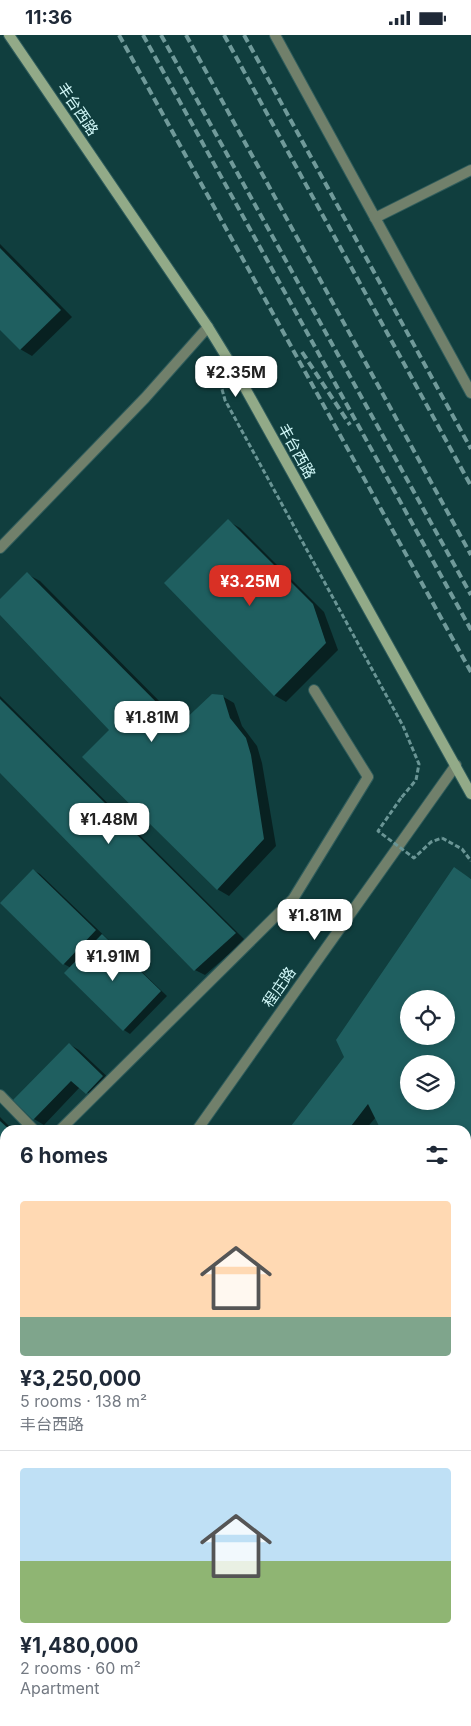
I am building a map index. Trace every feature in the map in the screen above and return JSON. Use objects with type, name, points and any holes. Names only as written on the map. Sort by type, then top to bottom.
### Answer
[{"type":"main road","name":"丰台西路","points":[[9,35],[208,327],[240,379],[471,794]]},
{"type":"street","points":[[274,35],[471,393]]},
{"type":"street","points":[[375,218],[471,170]]},
{"type":"street","points":[[0,548],[145,398],[208,327]]},
{"type":"street","points":[[65,1125],[293,899],[368,777],[314,691]]},
{"type":"street","name":"程庄路","points":[[201,1125],[456,765]]},
{"type":"street","points":[[0,1095],[29,1125]]},
{"type":"path","points":[[218,373],[225,400],[403,726],[419,763],[416,780],[378,831],[414,858],[431,842],[442,838],[462,849],[471,861]]},
{"type":"building","points":[[0,248],[61,310],[20,350],[0,330]]},
{"type":"building","points":[[228,519],[313,604],[326,643],[274,696],[164,583]]},
{"type":"building","points":[[27,572],[179,725],[212,694],[223,695],[230,718],[246,738],[251,755],[264,839],[217,890],[82,757],[109,730],[0,615],[0,599]]},
{"type":"building","points":[[0,699],[236,933],[194,971],[0,773]]},
{"type":"building","points":[[454,867],[471,879],[471,1125],[378,1125],[368,1104],[352,1125],[292,1125],[344,1057],[336,1040]]},
{"type":"building","points":[[33,869],[96,930],[63,965],[0,903]]},
{"type":"building","points":[[102,934],[161,991],[123,1031],[64,973]]},
{"type":"building","points":[[69,1043],[103,1076],[86,1094],[71,1081],[33,1120],[13,1100]]},
{"type":"railway","points":[[119,35],[471,672]]},
{"type":"railway","points":[[143,35],[471,630]]},
{"type":"railway","points":[[161,35],[471,595]]},
{"type":"railway","points":[[186,35],[471,555]]},
{"type":"railway","points":[[224,35],[471,486]]},
{"type":"railway","points":[[244,35],[471,449]]},
{"type":"railway","points":[[302,352],[350,425]]}]
